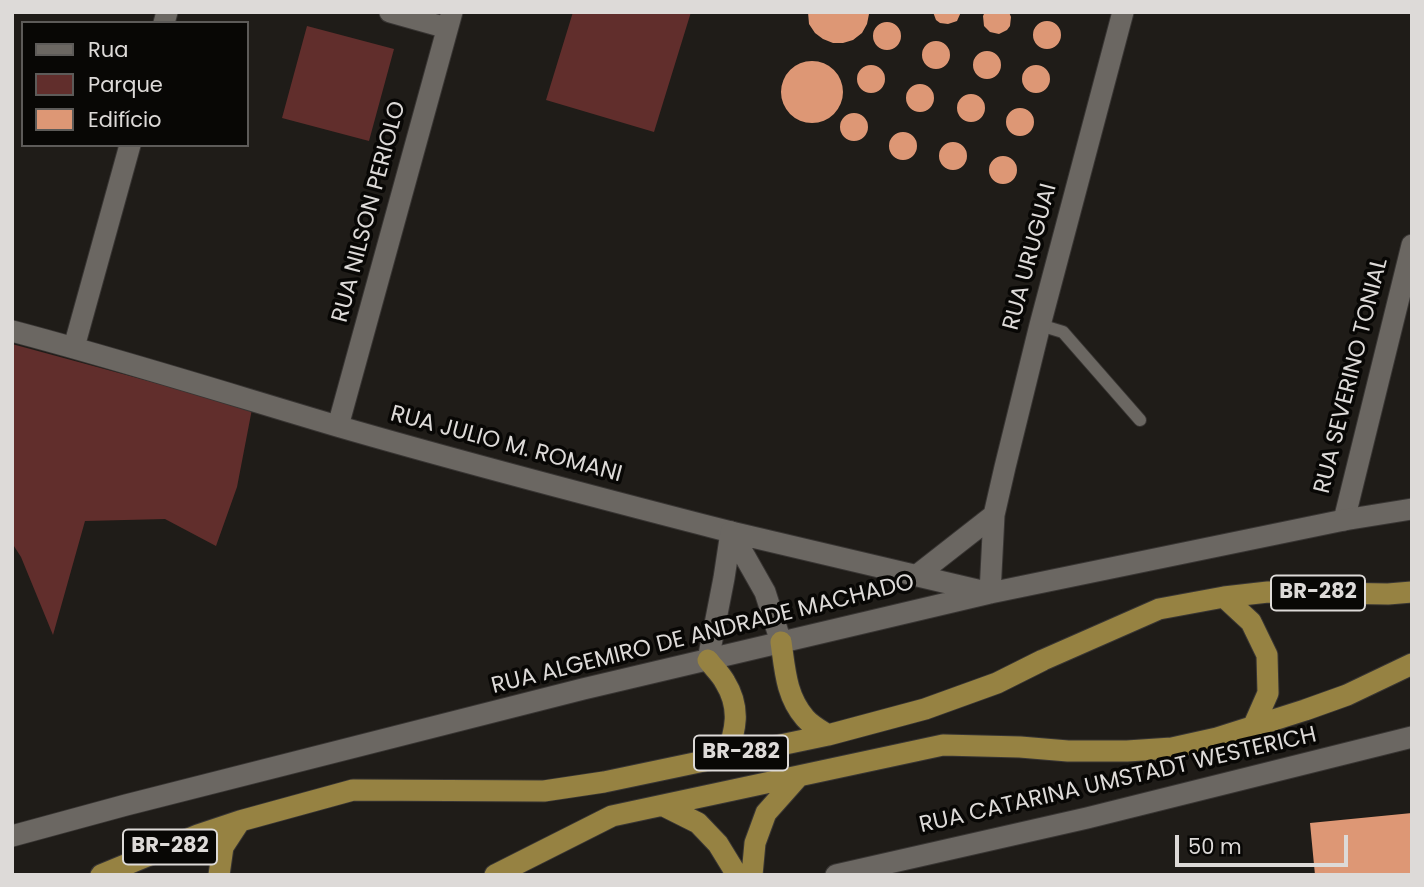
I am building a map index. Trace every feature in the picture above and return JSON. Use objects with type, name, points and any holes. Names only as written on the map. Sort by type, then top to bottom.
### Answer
[{"type":"highway","name":"BR-282","points":[[101,875],[198,835],[353,790],[544,791],[604,782],[828,735],[925,709],[997,683],[1159,609],[1268,592],[1412,592]]},
{"type":"highway","points":[[1224,597],[1251,622],[1267,655],[1268,693],[1253,727]]},
{"type":"highway","points":[[781,642],[791,699],[806,720],[828,735]]},
{"type":"highway","points":[[708,660],[726,682],[735,706],[735,732],[726,757]]},
{"type":"highway","name":"BR-282","points":[[495,875],[611,816],[943,745],[1068,751],[1172,748],[1217,738],[1346,695],[1412,664]]},
{"type":"highway","points":[[752,875],[755,843],[766,813],[798,778]]},
{"type":"highway","points":[[664,806],[698,823],[718,844],[737,875]]},
{"type":"highway","points":[[219,875],[223,847],[240,821]]},
{"type":"street","points":[[390,12],[449,20]]},
{"type":"street","name":"RUA URUGUAI","points":[[990,593],[995,516],[1040,325],[1123,12]]},
{"type":"street","name":"RUA NILSON PERIOLO","points":[[338,426],[449,20]]},
{"type":"street","points":[[74,347],[129,147]]},
{"type":"street","name":"RUA SEVERINO TONIAL","points":[[1344,520],[1412,246]]},
{"type":"street","name":"RUA JULIO M. ROMANI","points":[[12,331],[338,426],[615,502],[990,593]]},
{"type":"street","name":"RUA ALGEMIRO DE ANDRADE MACHADO","points":[[12,836],[583,689],[990,593],[1344,520],[1412,509]]},
{"type":"street","points":[[916,576],[995,516]]},
{"type":"street","points":[[731,532],[765,593],[781,642]]},
{"type":"street","points":[[708,660],[731,532]]},
{"type":"street","name":"RUA CATARINA UMSTADT WESTERICH","points":[[836,875],[1087,818],[1412,737]]},
{"type":"lane","points":[[1040,325],[1063,332],[1140,420]]},
{"type":"green space","points":[[573,12],[691,12],[654,132],[546,100]]},
{"type":"green space","points":[[307,26],[394,49],[369,141],[282,118]]},
{"type":"green space","points":[[12,344],[252,409],[237,487],[216,546],[165,519],[85,521],[53,635],[21,557],[12,543]]},
{"type":"building","points":[[808,12],[869,14],[862,33],[853,40],[833,43],[815,33],[809,24]]},
{"type":"building","points":[[933,12],[961,12],[957,21],[948,24],[936,20]]},
{"type":"building","points":[[985,12],[1009,12],[1010,26],[999,34],[990,32],[984,26]]},
{"type":"building","points":[[1047,21],[1057,25],[1061,35],[1057,45],[1047,49],[1037,45],[1033,35],[1037,25]]},
{"type":"building","points":[[887,22],[897,26],[901,36],[897,46],[887,50],[877,46],[873,36],[877,26]]},
{"type":"building","points":[[936,41],[946,45],[950,55],[946,65],[936,69],[926,65],[922,55],[926,45]]},
{"type":"building","points":[[987,51],[997,55],[1001,65],[997,75],[987,79],[977,75],[973,65],[977,55]]},
{"type":"building","points":[[812,61],[834,70],[843,92],[834,114],[812,123],[790,114],[781,92],[790,70]]},
{"type":"building","points":[[871,65],[881,69],[885,79],[881,89],[871,93],[861,89],[857,79],[861,69]]},
{"type":"building","points":[[1036,65],[1046,69],[1050,79],[1046,89],[1036,93],[1026,89],[1022,79],[1026,69]]},
{"type":"building","points":[[920,84],[930,88],[934,98],[930,108],[920,112],[910,108],[906,98],[910,88]]},
{"type":"building","points":[[971,94],[981,98],[985,108],[981,118],[971,122],[961,118],[957,108],[961,98]]},
{"type":"building","points":[[1020,108],[1030,112],[1034,122],[1030,132],[1020,136],[1010,132],[1006,122],[1010,112]]},
{"type":"building","points":[[854,113],[864,117],[868,127],[864,137],[854,141],[844,137],[840,127],[844,117]]},
{"type":"building","points":[[903,132],[913,136],[917,146],[913,156],[903,160],[893,156],[889,146],[893,136]]},
{"type":"building","points":[[953,142],[963,146],[967,156],[963,166],[953,170],[943,166],[939,156],[943,146]]},
{"type":"building","points":[[1003,156],[1013,160],[1017,170],[1013,180],[1003,184],[993,180],[989,170],[993,160]]},
{"type":"building","points":[[1412,813],[1412,875],[1315,875],[1310,823]]}]
